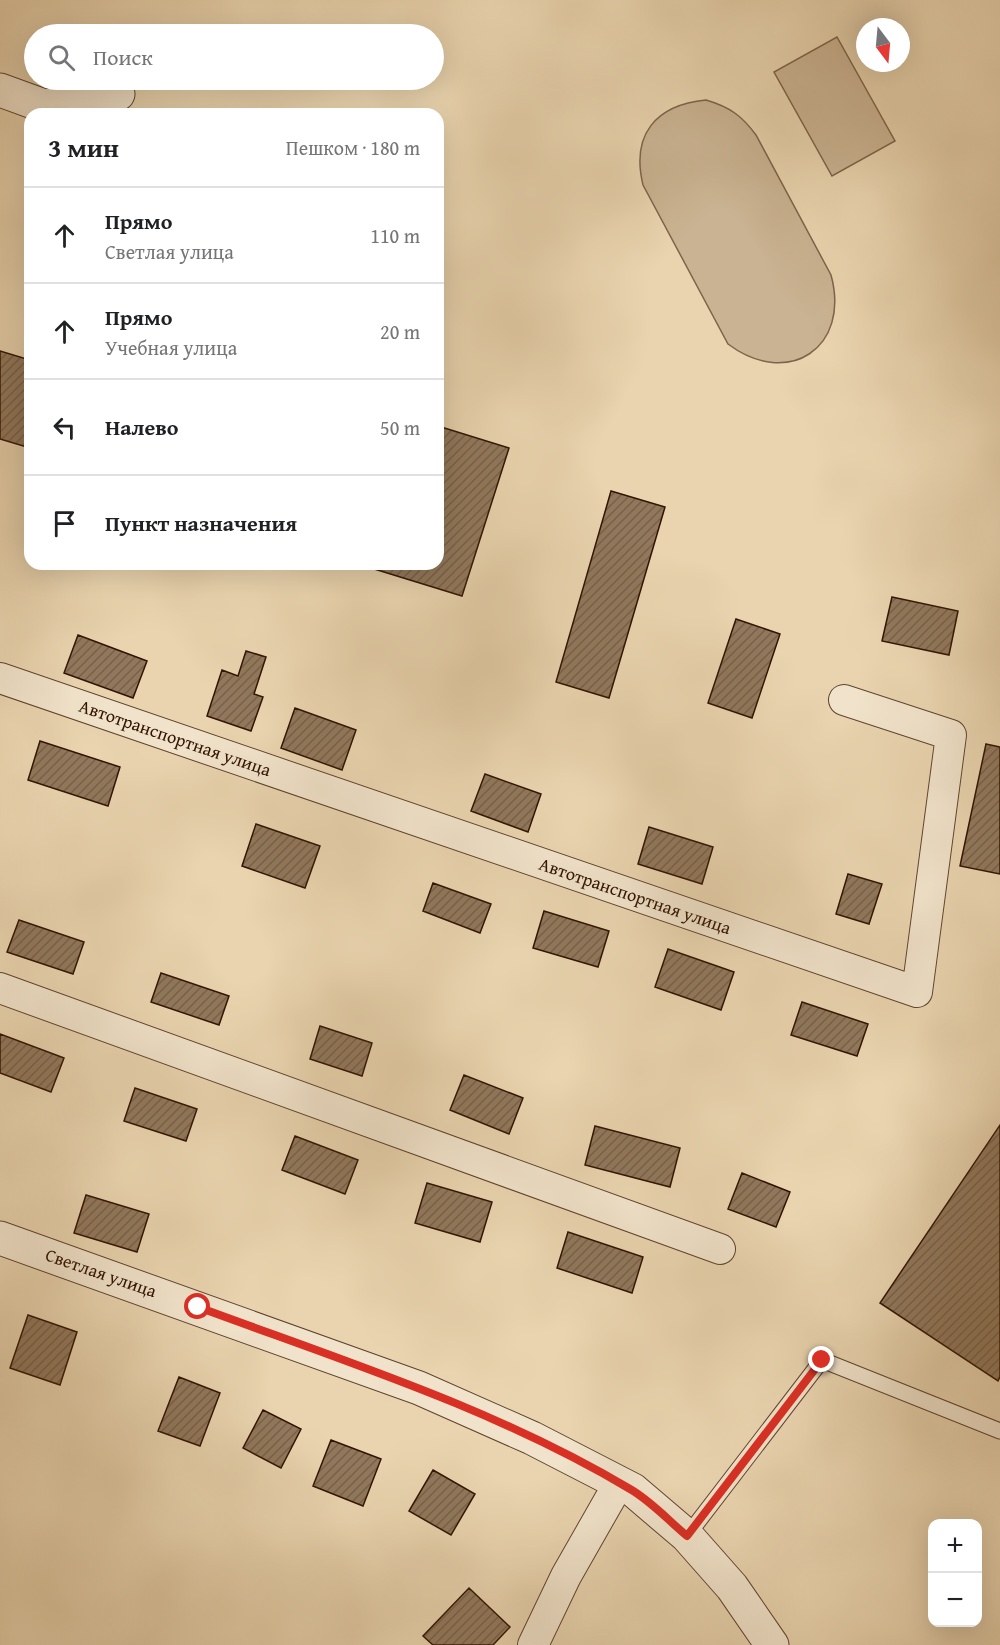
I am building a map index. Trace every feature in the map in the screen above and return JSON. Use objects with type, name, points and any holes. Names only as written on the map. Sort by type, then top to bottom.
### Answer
[{"type":"street","points":[[0,90],[44,106],[118,94]]},
{"type":"street","name":"Автотранспортная улица","points":[[0,678],[917,992],[951,735],[844,700]]},
{"type":"street","points":[[0,988],[720,1249]]},
{"type":"street","name":"Светлая улица","points":[[0,1238],[419,1388],[532,1438],[626,1487],[687,1536],[732,1587],[774,1644]]},
{"type":"street","points":[[533,1645],[566,1576],[626,1487]]},
{"type":"lane","points":[[687,1536],[822,1360],[1000,1431]]},
{"type":"shaded area","points":[[837,37],[895,141],[832,176],[774,72]]},
{"type":"shaded area","points":[[706,100],[735,113],[756,135],[831,275],[835,301],[832,323],[823,341],[810,354],[792,361],[772,362],[750,357],[728,344],[643,185],[640,167],[641,151],[644,137],[651,126],[660,116],[673,108]]},
{"type":"building","points":[[0,351],[24,358],[24,446],[0,439]]},
{"type":"building","points":[[444,428],[509,448],[462,596],[378,570],[444,570]]},
{"type":"building","points":[[611,491],[665,507],[609,698],[556,682]]},
{"type":"building","points":[[892,597],[958,611],[949,655],[882,641]]},
{"type":"building","points":[[736,619],[780,634],[752,718],[708,703]]},
{"type":"building","points":[[78,635],[147,661],[133,698],[64,673]]},
{"type":"building","points":[[246,651],[266,657],[254,694],[263,697],[251,731],[207,716],[222,670],[238,676]]},
{"type":"building","points":[[295,708],[356,730],[342,770],[281,748]]},
{"type":"building","points":[[40,741],[120,767],[108,806],[28,780]]},
{"type":"building","points":[[986,744],[1000,747],[1000,874],[960,866]]},
{"type":"building","points":[[485,774],[541,794],[528,832],[471,811]]},
{"type":"building","points":[[256,824],[320,846],[305,888],[242,866]]},
{"type":"building","points":[[649,827],[713,847],[702,884],[638,864]]},
{"type":"building","points":[[848,874],[882,884],[869,924],[836,914]]},
{"type":"building","points":[[433,883],[491,904],[480,933],[423,911]]},
{"type":"building","points":[[544,911],[609,931],[598,967],[533,948]]},
{"type":"building","points":[[19,920],[84,942],[73,974],[7,952]]},
{"type":"building","points":[[668,949],[734,972],[721,1010],[655,987]]},
{"type":"building","points":[[161,973],[229,996],[219,1025],[151,1002]]},
{"type":"building","points":[[802,1002],[868,1024],[857,1056],[791,1035]]},
{"type":"building","points":[[320,1026],[372,1043],[362,1076],[310,1059]]},
{"type":"building","points":[[0,1034],[64,1058],[51,1092],[0,1073]]},
{"type":"building","points":[[464,1075],[523,1098],[509,1134],[450,1110]]},
{"type":"building","points":[[135,1088],[197,1109],[186,1141],[124,1121]]},
{"type":"building","points":[[1000,1125],[1000,1377],[998,1381],[880,1303]]},
{"type":"building","points":[[595,1126],[680,1148],[670,1187],[585,1165]]},
{"type":"building","points":[[295,1136],[358,1160],[345,1194],[282,1170]]},
{"type":"building","points":[[742,1173],[790,1192],[776,1227],[728,1209]]},
{"type":"building","points":[[427,1183],[492,1202],[480,1242],[415,1223]]},
{"type":"building","points":[[86,1195],[149,1214],[137,1252],[74,1233]]},
{"type":"building","points":[[568,1232],[643,1257],[632,1293],[557,1268]]},
{"type":"building","points":[[28,1315],[77,1332],[60,1385],[10,1368]]},
{"type":"building","points":[[179,1377],[220,1393],[200,1446],[158,1431]]},
{"type":"building","points":[[263,1410],[301,1429],[281,1468],[243,1448]]},
{"type":"building","points":[[331,1440],[381,1459],[363,1506],[313,1486]]},
{"type":"building","points":[[433,1470],[475,1494],[451,1535],[409,1511]]},
{"type":"building","points":[[469,1588],[510,1627],[493,1645],[433,1645],[423,1636]]},
{"type":"route","points":[[198,1307],[419,1388],[532,1438],[633,1490],[687,1536],[822,1360]]}]
